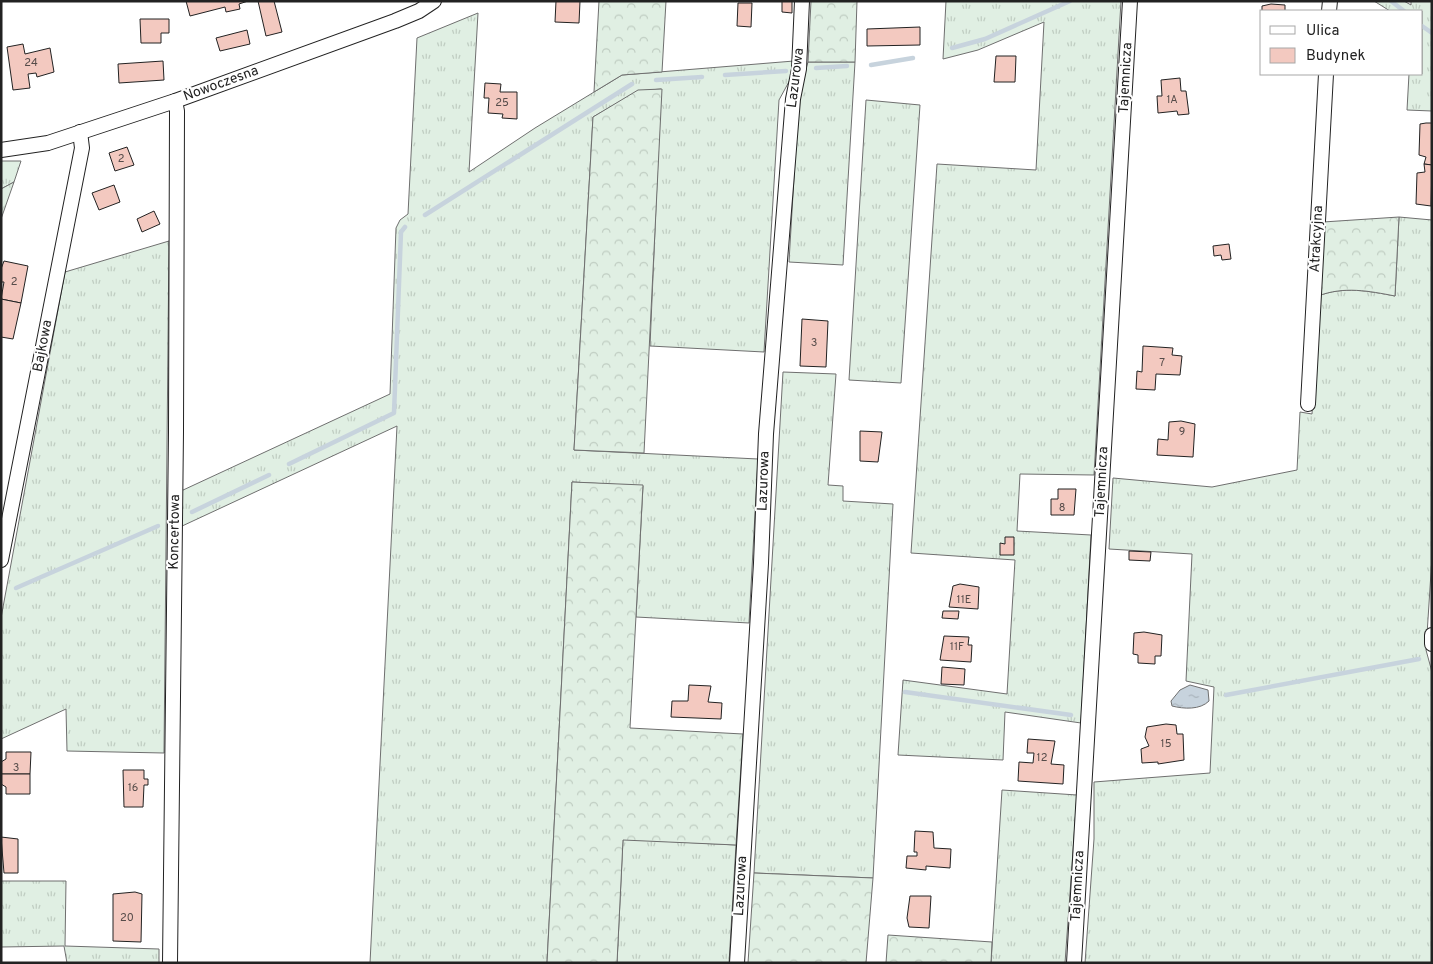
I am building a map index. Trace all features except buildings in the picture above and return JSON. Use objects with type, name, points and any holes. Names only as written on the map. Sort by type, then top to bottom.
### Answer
[{"type":"street","name":"Nowoczesna","points":[[1,150],[48,143],[175,101],[395,21],[419,11],[434,1]]},
{"type":"street","name":"Lazurowa","points":[[737,963],[761,563],[766,434],[792,108],[799,69],[802,1]]},
{"type":"street","name":"Tajemnicza","points":[[1074,963],[1130,1]]},
{"type":"street","name":"Atrakcyjna","points":[[1308,404],[1326,75]]},
{"type":"street","name":"Koncertowa","points":[[170,963],[178,270],[177,111],[175,101]]},
{"type":"street","name":"Bajkowa","points":[[1,560],[82,148],[80,132]]},
{"type":"street","points":[[1432,635],[1432,644]]},
{"type":"green space","points":[[599,1],[666,1],[662,72],[622,75],[594,92]]},
{"type":"green space","points":[[811,1],[857,1],[855,62],[808,62]]},
{"type":"green space","points":[[946,1],[1121,1],[1094,475],[1020,474],[1017,531],[1091,535],[1081,723],[1005,712],[1003,760],[898,755],[903,680],[1007,694],[1015,560],[911,553],[937,164],[1036,170],[1044,22],[978,50],[943,59]]},
{"type":"green space","points":[[1374,1],[1404,1],[1411,5],[1411,1],[1432,1],[1432,111],[1407,110],[1409,75],[1423,75],[1423,10],[1388,10]]},
{"type":"green space","points":[[478,13],[469,172],[535,128],[622,75],[794,61],[791,78],[779,100],[764,352],[650,346],[661,89],[638,91],[593,117],[574,450],[758,459],[749,623],[636,617],[643,486],[572,482],[547,963],[370,963],[397,426],[180,527],[181,491],[390,394],[396,228],[400,220],[408,214],[417,38]]},
{"type":"green space","points":[[808,62],[855,62],[843,265],[789,262],[799,93]]},
{"type":"green space","points":[[662,89],[644,453],[574,450],[593,117],[638,90]]},
{"type":"green space","points":[[866,100],[920,105],[901,383],[849,380]]},
{"type":"green space","points":[[1,161],[21,161],[14,182],[1,189]]},
{"type":"green space","points":[[14,182],[1,219],[1,189]]},
{"type":"green space","points":[[1399,217],[1432,220],[1432,557],[1426,650],[1432,672],[1432,963],[1085,963],[1094,839],[1094,782],[1210,773],[1214,687],[1186,681],[1192,554],[1109,549],[1113,478],[1212,487],[1297,470],[1300,412],[1312,414],[1318,296],[1346,290],[1395,296]]},
{"type":"green space","points":[[1399,217],[1395,296],[1347,290],[1318,296],[1323,222]]},
{"type":"green space","points":[[169,241],[164,753],[67,751],[66,709],[1,739],[1,618],[65,272]]},
{"type":"green space","points":[[783,372],[836,374],[828,485],[843,486],[843,501],[893,504],[873,878],[754,873]]},
{"type":"green space","points":[[572,482],[643,485],[630,728],[743,734],[736,845],[623,840],[617,963],[547,963]]},
{"type":"green space","points":[[1002,790],[1077,795],[1065,963],[991,963]]},
{"type":"green space","points":[[623,839],[736,845],[729,963],[617,963]]},
{"type":"green space","points":[[754,873],[873,878],[866,963],[748,963]]},
{"type":"green space","points":[[1,881],[66,881],[65,946],[159,949],[159,963],[67,963],[64,946],[1,947]]},
{"type":"green space","points":[[888,935],[992,942],[991,963],[886,963]]},
{"type":"water","points":[[1190,685],[1208,690],[1209,701],[1201,706],[1192,708],[1172,706],[1171,701],[1180,690]]},
{"type":"waterway","points":[[952,48],[985,39],[1070,1]]},
{"type":"waterway","points":[[1391,1],[1403,10]]},
{"type":"waterway","points":[[1423,27],[1432,33]]},
{"type":"waterway","points":[[871,65],[913,58]]},
{"type":"waterway","points":[[816,68],[847,66]]},
{"type":"waterway","points":[[725,75],[786,71]]},
{"type":"waterway","points":[[656,80],[702,77]]},
{"type":"waterway","points":[[425,215],[632,84]]},
{"type":"waterway","points":[[289,464],[394,413],[401,232],[405,227]]},
{"type":"waterway","points":[[192,512],[269,475]]},
{"type":"waterway","points":[[16,588],[158,526]]},
{"type":"waterway","points":[[1226,695],[1419,659]]},
{"type":"waterway","points":[[905,692],[1071,715]]}]
